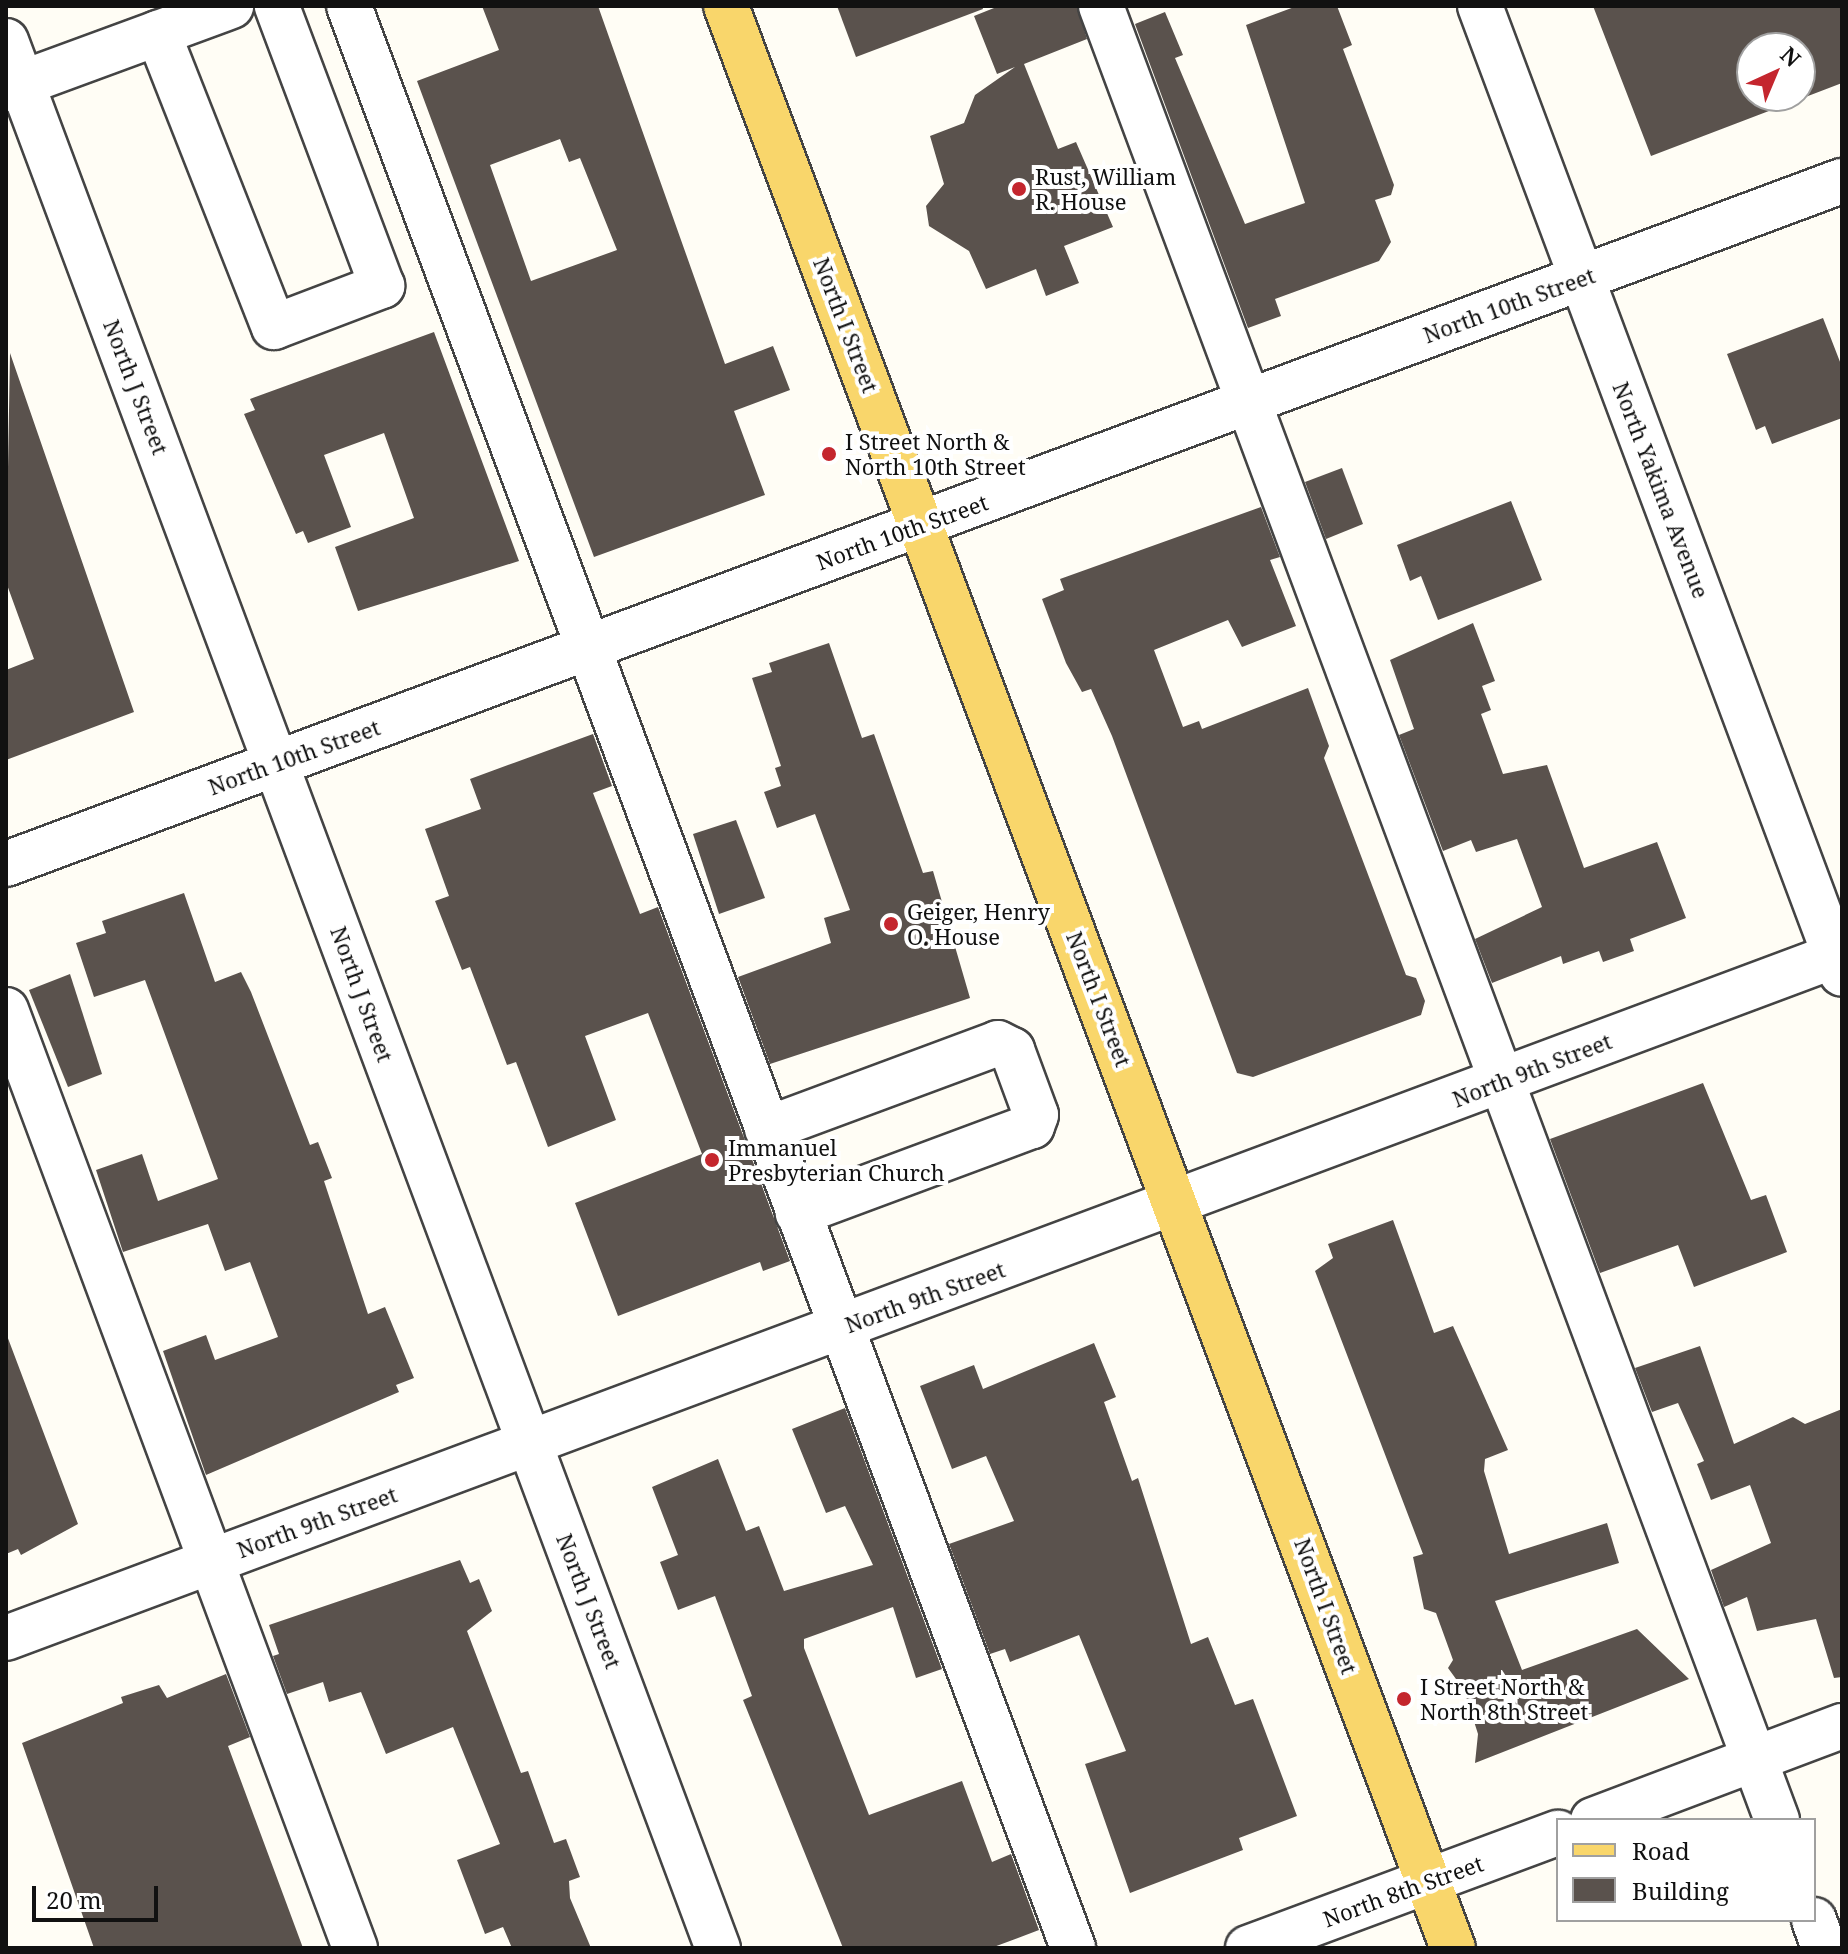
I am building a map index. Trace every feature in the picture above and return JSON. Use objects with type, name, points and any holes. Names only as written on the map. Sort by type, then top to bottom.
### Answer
[{"type":"main road","name":"North I Street","points":[[726,6],[1453,1948]]},
{"type":"street","points":[[14,86],[231,6]]},
{"type":"street","points":[[158,33],[274,327],[382,286],[277,6]]},
{"type":"street","points":[[349,6],[1073,1948]]},
{"type":"street","points":[[1101,6],[1776,1818]]},
{"type":"street","name":"North Yakima Avenue","points":[[1480,6],[1840,961]]},
{"type":"street","name":"North J Street","points":[[6,41],[14,86],[277,764],[718,1948]]},
{"type":"street","name":"North 10th Street","points":[[6,864],[1842,181]]},
{"type":"street","name":"North 9th Street","points":[[6,1638],[1502,1082],[1840,961]]},
{"type":"street","points":[[6,1010],[355,1948]]},
{"type":"street","points":[[767,1129],[998,1043],[1012,1050],[1036,1115],[1032,1126],[798,1213]]},
{"type":"street","points":[[1598,1818],[1842,1726]]},
{"type":"street","name":"North 8th Street","points":[[1248,1948],[1556,1834]]},
{"type":"street","points":[[1815,1922],[1824,1948]]},
{"type":"building","points":[[482,6],[598,6],[725,364],[773,346],[790,390],[734,411],[765,495],[594,557],[417,81],[499,50]],"holes":[[[560,139],[569,162],[580,158],[617,250],[531,281],[490,165]]]},
{"type":"building","points":[[837,6],[982,6],[983,9],[856,57]]},
{"type":"building","name":"Rust, William R. House","points":[[999,6],[1077,6],[1087,39],[1024,64],[1058,149],[1076,142],[1113,227],[1064,246],[1079,283],[1046,296],[1036,269],[986,289],[969,251],[929,226],[926,206],[944,184],[930,136],[964,123],[975,95],[1015,67],[997,74],[974,16]]},
{"type":"building","points":[[1297,6],[1337,6],[1352,45],[1343,49],[1394,185],[1391,195],[1375,200],[1391,242],[1379,261],[1275,299],[1281,316],[1248,328],[1135,24],[1165,12],[1183,55],[1175,58],[1245,224],[1305,203],[1246,25]]},
{"type":"building","points":[[1593,6],[1842,6],[1842,83],[1816,93],[1816,32],[1736,32],[1736,112],[1766,112],[1651,156]]},
{"type":"building","points":[[1823,318],[1842,367],[1842,418],[1772,444],[1765,426],[1756,430],[1727,354]]},
{"type":"building","points":[[434,332],[519,561],[358,611],[335,547],[414,518],[384,433],[324,455],[351,527],[308,543],[303,531],[296,534],[244,414],[255,410],[250,399]]},
{"type":"building","points":[[10,353],[134,712],[6,760],[6,670],[34,659],[6,582]]},
{"type":"building","points":[[1342,468],[1363,524],[1326,539],[1305,482]]},
{"type":"building","points":[[1511,501],[1542,580],[1438,620],[1421,576],[1410,581],[1397,545]]},
{"type":"building","points":[[1261,507],[1280,557],[1270,560],[1296,626],[1242,647],[1228,620],[1154,650],[1183,727],[1199,721],[1202,729],[1308,688],[1329,746],[1324,758],[1406,975],[1416,978],[1425,1001],[1421,1015],[1253,1077],[1237,1073],[1112,736],[1091,689],[1082,692],[1066,663],[1042,599],[1064,590],[1060,579]]},
{"type":"building","points":[[1473,623],[1495,681],[1482,686],[1491,710],[1481,714],[1503,774],[1547,765],[1584,868],[1657,842],[1686,918],[1630,939],[1634,951],[1603,962],[1599,951],[1563,964],[1561,956],[1492,983],[1475,939],[1542,907],[1517,839],[1476,852],[1471,840],[1443,851],[1399,735],[1414,729],[1390,660]]},
{"type":"building","points":[[829,643],[862,738],[874,734],[923,873],[933,871],[970,998],[770,1064],[738,977],[831,943],[824,918],[850,910],[815,814],[777,828],[764,792],[781,786],[775,768],[781,766],[752,678],[772,672],[769,663]]},
{"type":"building","points":[[593,734],[612,786],[593,793],[640,914],[658,907],[790,1261],[763,1271],[760,1262],[618,1316],[575,1203],[702,1154],[648,1013],[585,1036],[616,1120],[548,1147],[516,1062],[507,1065],[470,967],[462,970],[435,901],[449,896],[425,829],[481,809],[470,779]]},
{"type":"building","points":[[736,820],[765,898],[719,914],[693,834]]},
{"type":"building","points":[[184,893],[215,982],[241,972],[251,992],[310,1145],[318,1142],[332,1178],[324,1181],[368,1314],[385,1307],[414,1378],[396,1385],[399,1392],[206,1475],[163,1351],[206,1335],[215,1360],[278,1337],[250,1262],[225,1271],[208,1224],[123,1252],[96,1170],[142,1154],[158,1201],[218,1179],[145,980],[94,997],[76,943],[106,933],[102,921]]},
{"type":"building","points":[[70,974],[102,1074],[68,1087],[29,990]]},
{"type":"building","points":[[1703,1083],[1751,1200],[1766,1195],[1787,1252],[1694,1287],[1678,1245],[1600,1273],[1550,1139]]},
{"type":"building","points":[[1393,1220],[1434,1333],[1453,1326],[1508,1450],[1485,1459],[1484,1471],[1509,1554],[1607,1523],[1619,1563],[1495,1601],[1522,1670],[1637,1629],[1689,1679],[1475,1763],[1478,1734],[1464,1690],[1448,1668],[1453,1660],[1436,1613],[1424,1609],[1413,1557],[1423,1554],[1315,1271],[1333,1258],[1328,1244]]},
{"type":"building","points":[[6,1333],[78,1524],[21,1555],[18,1549],[6,1554]]},
{"type":"building","points":[[1094,1343],[1116,1397],[1104,1402],[1132,1481],[1138,1478],[1191,1644],[1208,1637],[1235,1705],[1253,1699],[1297,1816],[1239,1838],[1243,1850],[1130,1893],[1085,1764],[1126,1751],[1079,1635],[1010,1662],[1005,1649],[990,1654],[949,1544],[1014,1521],[986,1456],[952,1469],[920,1386],[974,1365],[983,1389]]},
{"type":"building","points":[[1700,1346],[1734,1444],[1793,1417],[1805,1424],[1842,1409],[1842,1677],[1834,1678],[1816,1619],[1757,1631],[1747,1597],[1724,1607],[1711,1570],[1771,1543],[1750,1485],[1711,1500],[1697,1464],[1704,1461],[1678,1403],[1652,1412],[1635,1368]]},
{"type":"building","points":[[845,1408],[942,1669],[916,1678],[893,1607],[804,1639],[804,1648],[869,1815],[962,1781],[992,1862],[1011,1854],[1039,1930],[991,1948],[843,1948],[743,1700],[752,1696],[715,1596],[678,1610],[660,1562],[678,1555],[652,1487],[718,1459],[746,1531],[759,1526],[784,1591],[873,1565],[845,1506],[826,1513],[792,1429]]},
{"type":"building","points":[[460,1560],[470,1583],[479,1579],[492,1611],[467,1631],[521,1773],[528,1771],[554,1843],[566,1839],[580,1877],[569,1881],[570,1898],[591,1948],[512,1948],[503,1927],[485,1934],[457,1860],[500,1844],[453,1727],[386,1754],[361,1692],[329,1702],[323,1682],[287,1694],[273,1656],[279,1654],[269,1625]]},
{"type":"building","points":[[226,1674],[250,1737],[228,1746],[303,1948],[94,1948],[22,1743],[123,1703],[121,1697],[159,1685],[167,1698]]},
{"type":"place","name":"Rust, William R. House","points":[[1019,189]]},
{"type":"place","name":"I Street North & North 10th Street","points":[[829,454]]},
{"type":"place","name":"Geiger, Henry O. House","points":[[891,924]]},
{"type":"place","name":"Immanuel Presbyterian Church","points":[[712,1160]]},
{"type":"place","name":"I Street North & North 8th Street","points":[[1404,1699]]}]
